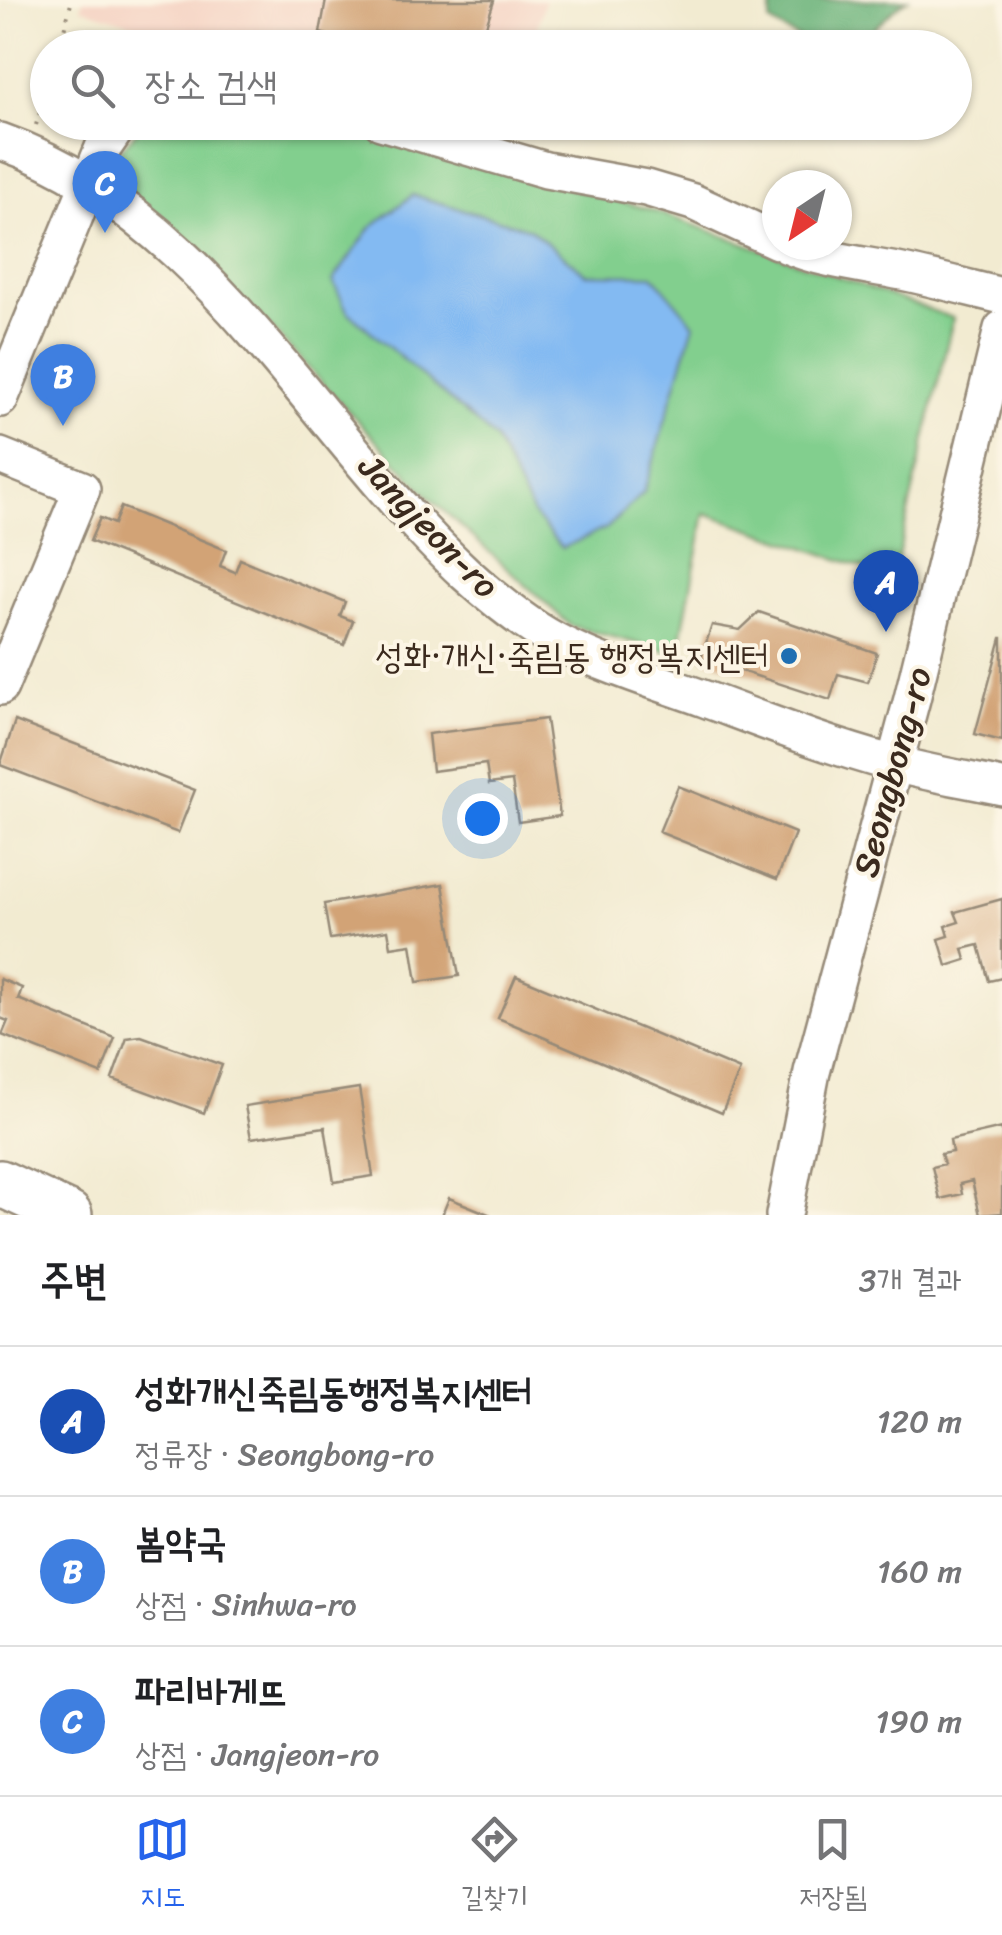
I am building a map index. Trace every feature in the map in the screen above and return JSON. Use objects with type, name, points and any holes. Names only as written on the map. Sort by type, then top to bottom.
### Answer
[{"type":"main road","points":[[0,1183],[69,1215]]},
{"type":"street","points":[[0,399],[108,140]]},
{"type":"street","points":[[442,140],[546,170],[646,188],[693,202],[762,234]]},
{"type":"street","name":"Jangjeon-ro","points":[[14,146],[90,184],[182,257],[254,332],[465,573],[562,644],[826,744],[895,764],[1002,787]]},
{"type":"street","points":[[830,260],[898,271],[1002,296]]},
{"type":"street","name":"Seongbong-ro","points":[[784,1215],[812,1072],[895,764],[1002,329]]},
{"type":"street","points":[[0,456],[82,489],[0,686]]},
{"type":"path","points":[[63,30],[72,0]]},
{"type":"path","points":[[14,146],[30,118]]},
{"type":"shaded area","points":[[83,0],[545,0],[536,30],[152,30],[81,8]]},
{"type":"green space","points":[[772,0],[907,0],[871,30],[785,30],[770,22]]},
{"type":"green space","points":[[129,140],[393,140],[652,210],[762,249],[762,260],[791,260],[953,318],[893,578],[705,513],[678,654],[571,626],[432,500],[268,325],[104,169]]},
{"type":"water","points":[[413,195],[530,229],[586,274],[653,275],[694,324],[644,492],[607,528],[562,548],[533,514],[494,438],[347,311],[333,281],[371,227]]},
{"type":"building","points":[[326,0],[494,1],[485,30],[321,30]]},
{"type":"building","points":[[121,507],[226,550],[220,566],[235,572],[240,559],[345,602],[340,616],[353,621],[344,645],[90,541],[100,518],[114,524]]},
{"type":"building","name":"성화·개신·죽림동 행정복지센터","points":[[759,612],[877,653],[868,682],[838,674],[830,700],[701,658],[712,625],[740,630]]},
{"type":"building","points":[[1002,638],[1002,741],[975,734]]},
{"type":"building","points":[[546,719],[560,816],[518,822],[512,781],[489,784],[486,764],[432,771],[428,734]]},
{"type":"building","points":[[15,721],[195,790],[178,833],[0,765]]},
{"type":"building","points":[[678,786],[795,833],[777,879],[659,832]]},
{"type":"building","points":[[443,884],[459,976],[417,982],[411,944],[391,947],[388,930],[330,939],[324,904]]},
{"type":"building","points":[[1002,899],[1002,978],[989,981],[979,945],[963,949],[966,960],[947,966],[939,939],[949,936],[946,926],[959,922],[955,912]]},
{"type":"building","points":[[516,976],[740,1070],[722,1113],[498,1018]]},
{"type":"building","points":[[0,979],[22,988],[18,999],[115,1038],[101,1074],[2,1035],[8,1021],[0,1018]]},
{"type":"building","points":[[141,1036],[222,1065],[204,1113],[112,1079],[127,1038]]},
{"type":"building","points":[[359,1088],[373,1176],[334,1182],[325,1127],[251,1138],[245,1106]]},
{"type":"building","points":[[1002,1128],[1002,1213],[980,1215],[972,1181],[960,1184],[962,1194],[940,1199],[932,1167],[944,1164],[941,1154],[952,1152],[950,1140]]},
{"type":"building","points":[[449,1198],[491,1215],[442,1215]]},
{"type":"place","name":"파리바게뜨","points":[[105,233]]},
{"type":"place","name":"봄약국","points":[[63,426]]},
{"type":"place","name":"성화개신죽림동행정복지센터","points":[[886,632]]},
{"type":"place","name":"성화·개신·죽림동 행정복지센터","points":[[789,656]]}]
